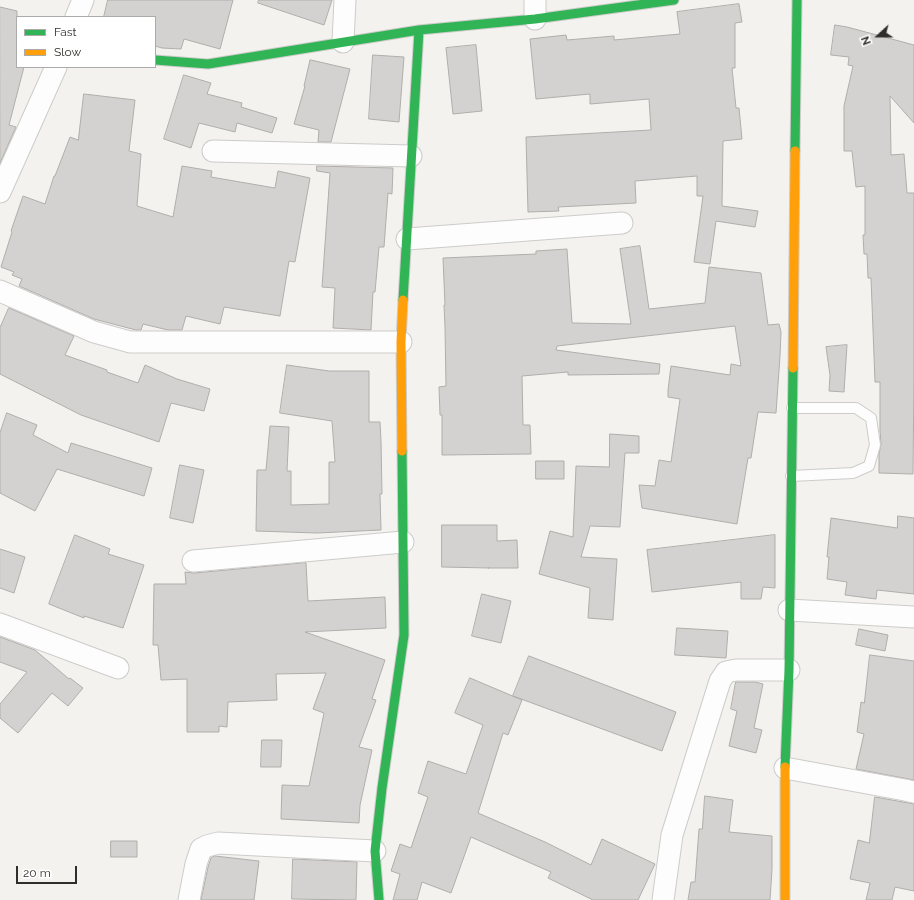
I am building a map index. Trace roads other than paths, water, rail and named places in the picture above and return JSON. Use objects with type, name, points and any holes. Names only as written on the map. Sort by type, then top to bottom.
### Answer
[{"type":"street","points":[[76,16],[83,0]]},
{"type":"street","points":[[343,42],[345,0]]},
{"type":"street","points":[[156,60],[208,64],[535,10],[674,0]]},
{"type":"street","points":[[785,900],[785,768],[790,610],[797,0]]},
{"type":"street","points":[[379,900],[375,851],[382,788],[404,635],[401,342],[419,30]]},
{"type":"street","points":[[0,192],[56,68]]},
{"type":"street","points":[[213,151],[411,156]]},
{"type":"street","points":[[407,239],[622,223]]},
{"type":"street","points":[[0,291],[94,332],[130,342],[401,342]]},
{"type":"street","points":[[193,561],[403,542]]},
{"type":"street","points":[[790,610],[914,617]]},
{"type":"street","points":[[0,624],[118,668]]},
{"type":"street","points":[[663,900],[672,835],[720,681],[726,672],[736,670],[789,670]]},
{"type":"street","points":[[785,768],[914,792]]},
{"type":"street","points":[[189,900],[200,849],[218,843],[375,851]]},
{"type":"lane","points":[[791,476],[853,473],[870,466],[875,445],[871,418],[856,408],[792,408]]}]
